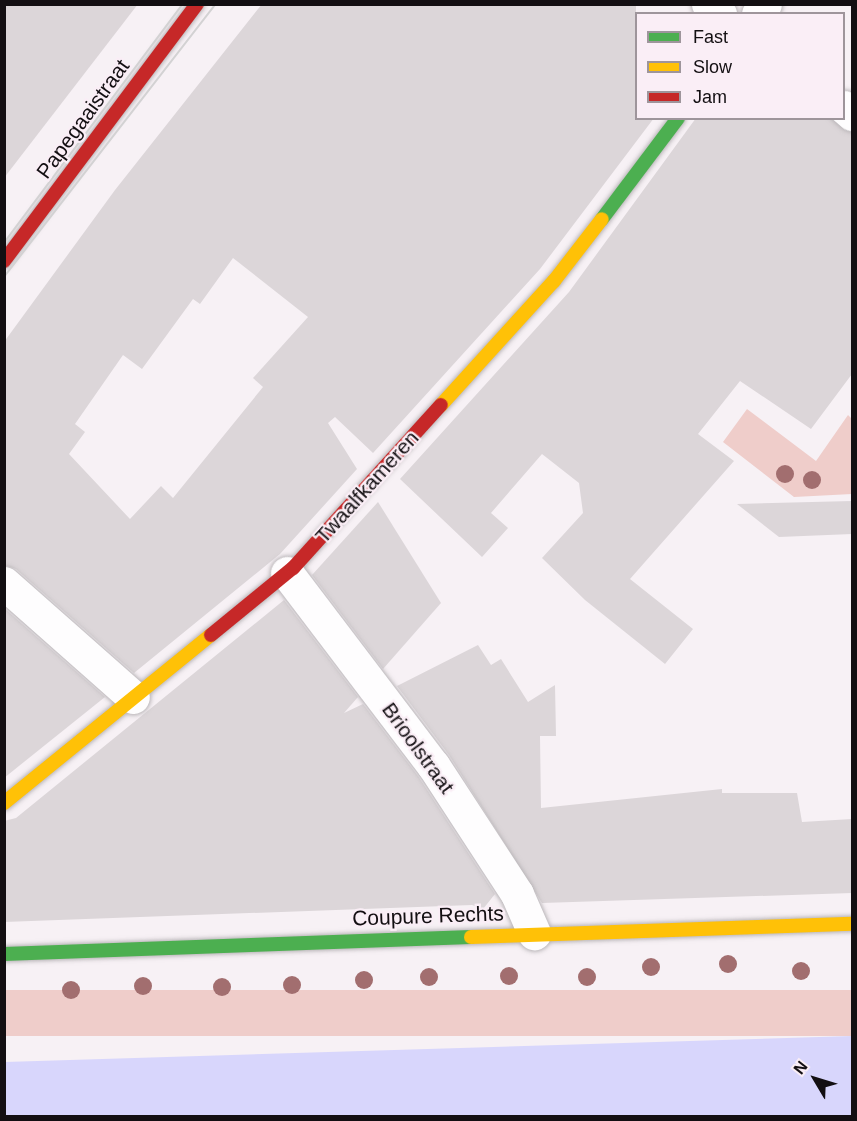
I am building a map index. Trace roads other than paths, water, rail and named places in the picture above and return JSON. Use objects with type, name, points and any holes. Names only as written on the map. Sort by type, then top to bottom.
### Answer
[{"type":"street","name":"Papegaaistraat","points":[[4,261],[197,4]]},
{"type":"street","name":"Twaalfkameren","points":[[4,803],[286,573],[554,282],[676,120]]},
{"type":"street","name":"Brioolstraat","points":[[286,573],[433,765],[516,894],[534,933]]},
{"type":"street","points":[[4,583],[133,697]]},
{"type":"street","name":"Coupure Rechts","points":[[4,954],[534,933],[852,924]]},
{"type":"water","points":[[852,1036],[852,1116],[5,1116],[5,1062]]},
{"type":"tram line","points":[[4,243],[183,4]]},
{"type":"tram line","points":[[4,277],[216,4]]}]
